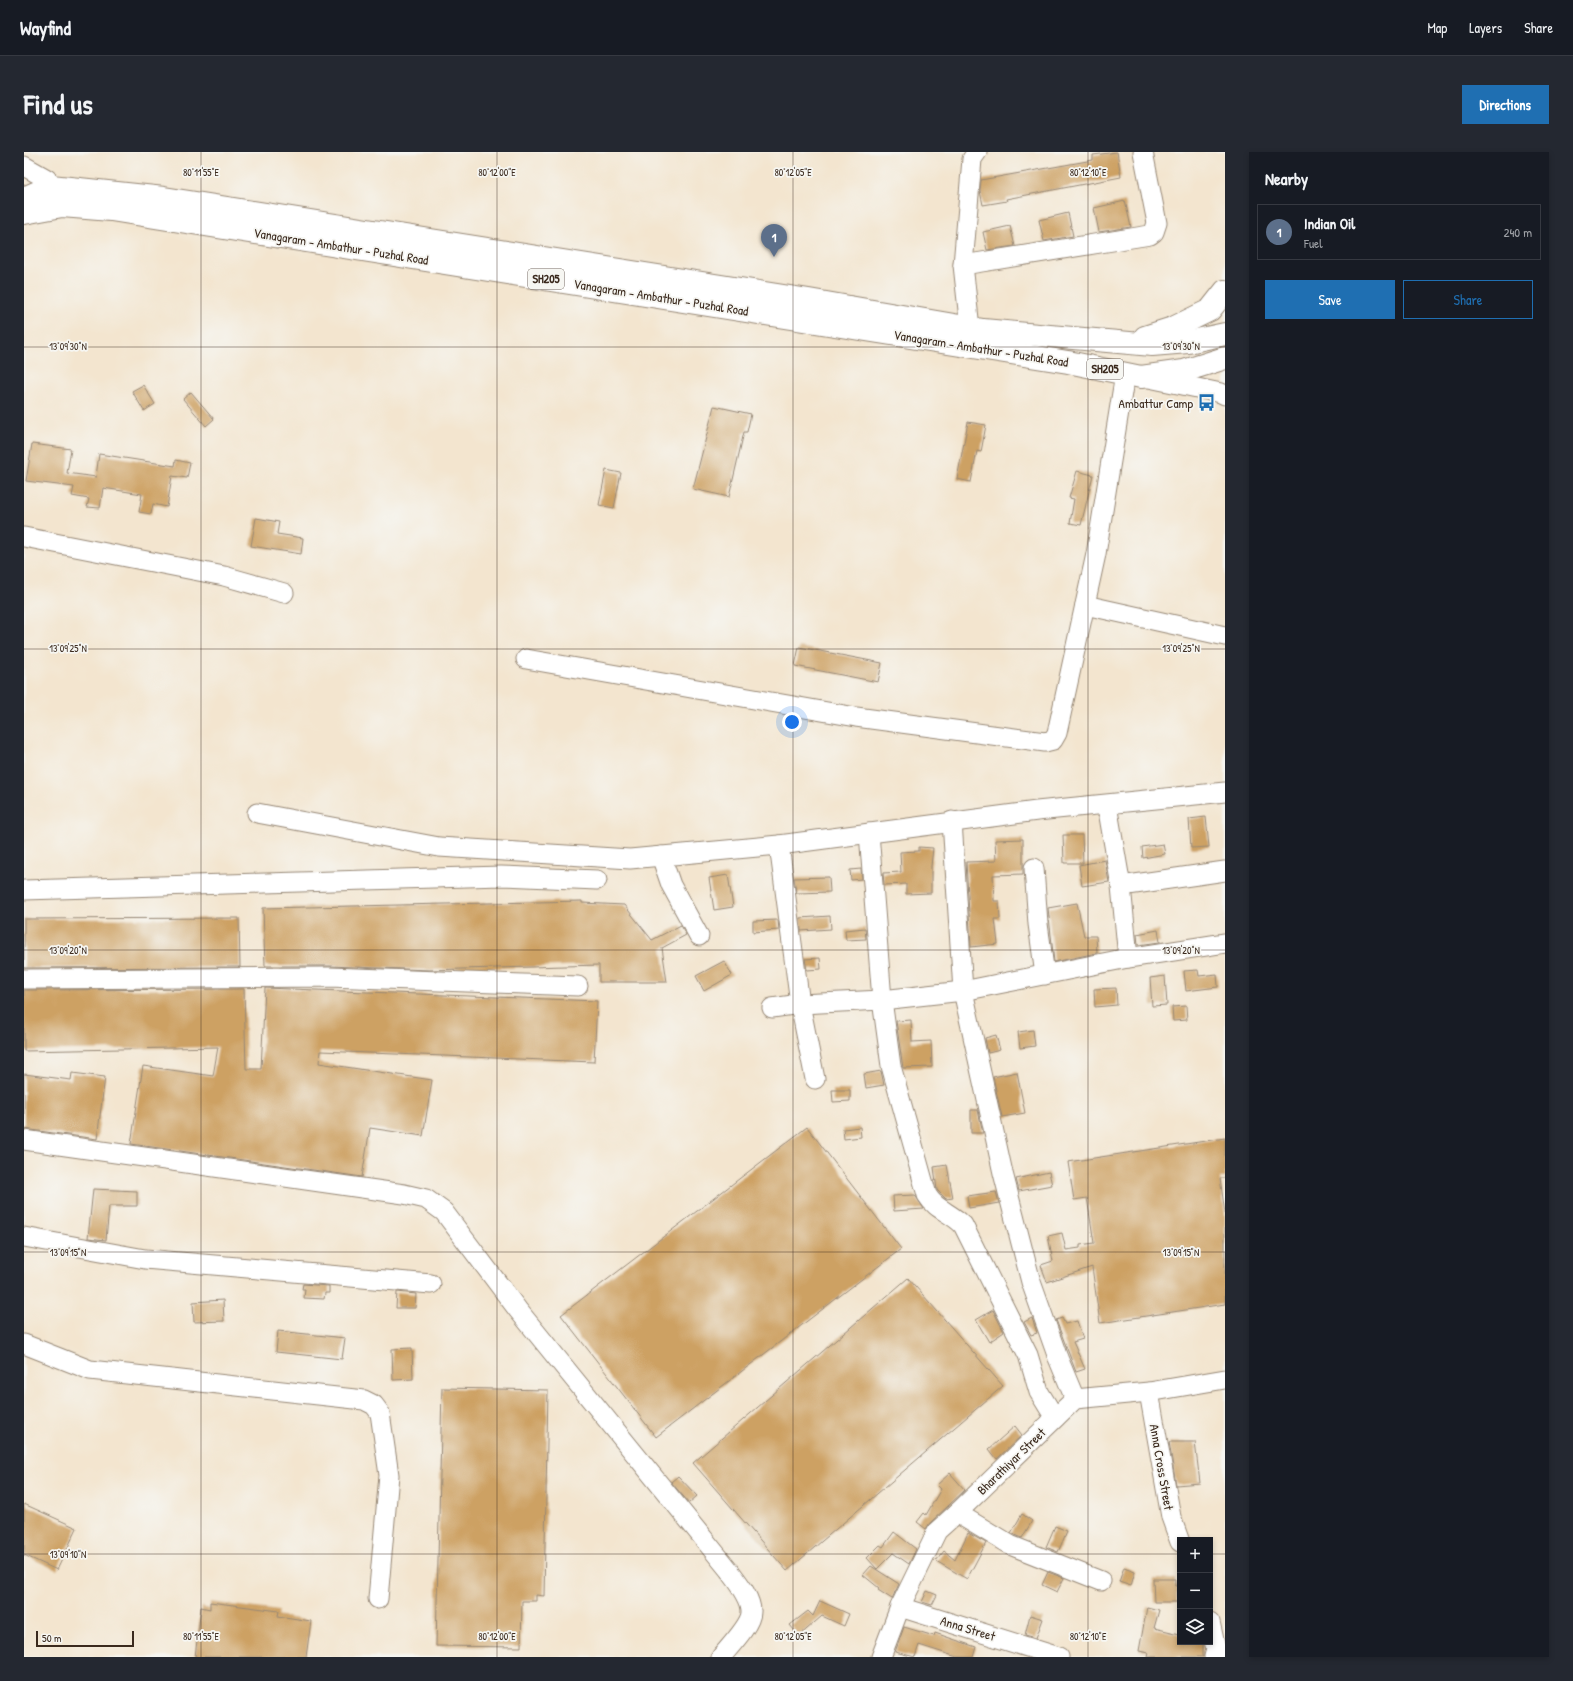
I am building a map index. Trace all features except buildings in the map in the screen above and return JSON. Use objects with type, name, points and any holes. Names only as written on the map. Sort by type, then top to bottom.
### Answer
[{"type":"main road","points":[[24,198],[51,186],[164,198],[809,300],[970,328],[1152,346],[1188,342],[1225,334]]},
{"type":"main road","name":"Vanagaram - Ambathur - Puzhal Road","points":[[24,213],[62,206],[111,210],[1061,360],[1133,375]]},
{"type":"main road","points":[[1122,342],[1142,338],[1173,328],[1210,310],[1225,291]]},
{"type":"main road","points":[[1133,375],[1184,371],[1225,358]]},
{"type":"street","points":[[970,328],[963,265],[972,158],[977,152]]},
{"type":"street","points":[[963,265],[1150,235],[1154,232],[1157,223],[1143,152]]},
{"type":"street","points":[[24,166],[47,178],[62,206]]},
{"type":"street","points":[[526,659],[856,717],[1045,742],[1053,740],[1057,734],[1133,375]]},
{"type":"street","name":"Vanagaram - Ambathur - Puzhal Road","points":[[1133,375],[1225,395]]},
{"type":"street","points":[[24,537],[224,576],[284,594]]},
{"type":"street","points":[[1085,605],[1225,636]]},
{"type":"street","points":[[257,814],[439,847],[630,859],[779,845],[952,821],[1225,792]]},
{"type":"street","points":[[1107,805],[1121,886],[1128,958]]},
{"type":"street","points":[[952,821],[963,991],[1003,1172],[1031,1282],[1058,1358],[1075,1399],[1149,1392],[1225,1379]]},
{"type":"street","points":[[869,833],[882,1000],[891,1066],[927,1195],[932,1204],[951,1214],[963,1225],[1028,1355],[1040,1392],[1055,1418]]},
{"type":"street","points":[[779,845],[800,1004],[815,1079]]},
{"type":"street","points":[[660,856],[671,885],[699,936]]},
{"type":"street","points":[[1034,868],[1038,924],[1045,975]]},
{"type":"street","points":[[1121,886],[1225,871]]},
{"type":"street","points":[[24,890],[501,876],[597,880]]},
{"type":"street","points":[[772,1008],[800,1004],[882,1000],[963,991],[1128,958],[1225,943]]},
{"type":"street","points":[[24,979],[329,977],[578,986]]},
{"type":"street","points":[[24,1140],[404,1194],[426,1200],[444,1212],[518,1310],[729,1570],[746,1595],[752,1611],[746,1626],[721,1657]]},
{"type":"street","points":[[24,1237],[145,1260],[431,1284]]},
{"type":"street","points":[[24,1344],[90,1370],[364,1400],[374,1405],[380,1413],[389,1475],[378,1599]]},
{"type":"street","name":"Anna Cross Street","points":[[1149,1392],[1171,1517],[1178,1537]]},
{"type":"street","name":"Bharathiyar Street","points":[[881,1657],[900,1607],[937,1530],[957,1513],[1075,1399]]},
{"type":"street","points":[[957,1513],[1010,1545],[1101,1581]]},
{"type":"street","name":"Anna Street","points":[[900,1607],[1059,1657]]},
{"type":"street","points":[[1214,1657],[1216,1649],[1215,1624]]},
{"type":"place","name":"Indian Oil","points":[[774,257]]},
{"type":"place","name":"Ambattur Camp","points":[[1206,403]]}]
